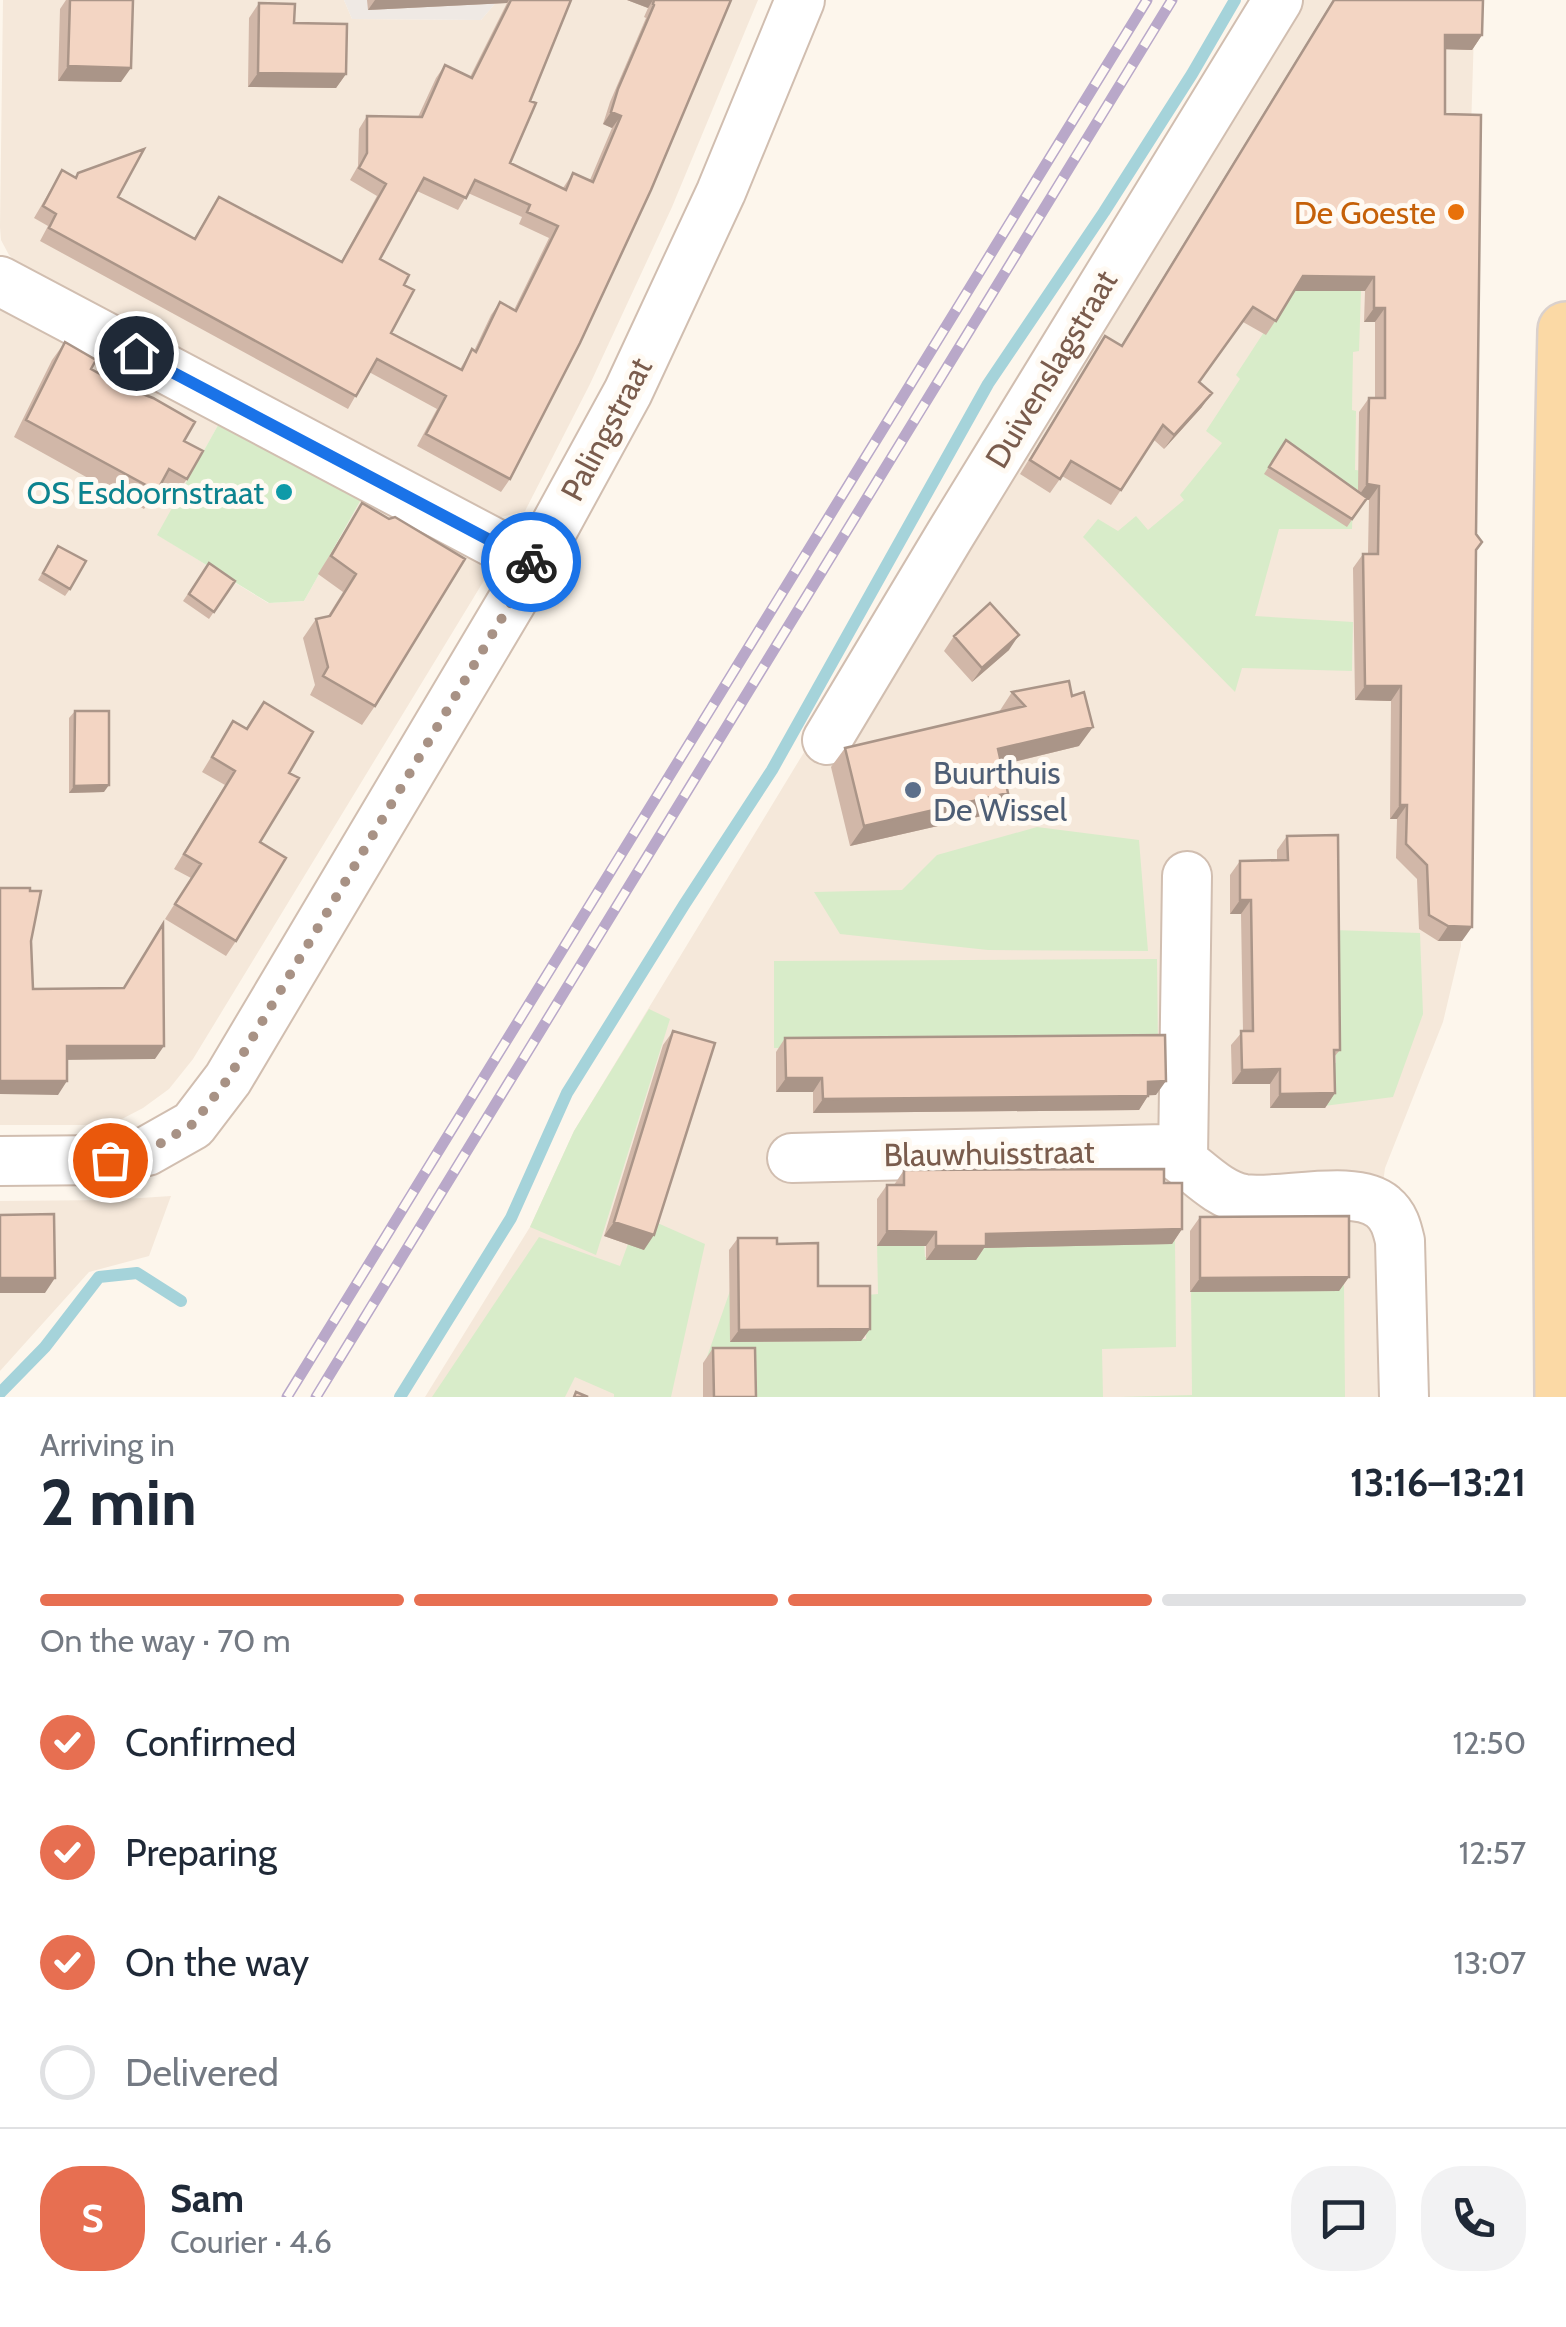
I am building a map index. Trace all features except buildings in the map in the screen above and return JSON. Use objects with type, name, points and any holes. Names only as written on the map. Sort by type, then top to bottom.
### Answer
[{"type":"main road","points":[[1563,1397],[1560,912],[1566,330]]},
{"type":"street","name":"Palingstraat","points":[[0,1161],[110,1160],[148,1151],[193,1124],[228,1079],[534,564],[628,392],[721,192],[800,0]]},
{"type":"street","name":"Duivenslagstraat","points":[[827,740],[1278,0]]},
{"type":"street","points":[[0,281],[534,564]]},
{"type":"street","points":[[1188,876],[1183,1158],[1212,1185],[1242,1199],[1361,1196],[1382,1205],[1394,1221],[1400,1241],[1404,1397]]},
{"type":"street","name":"Blauwhuisstraat","points":[[792,1158],[1165,1150],[1183,1158]]},
{"type":"shaded area","points":[[3,0],[344,0],[352,19],[481,20],[498,0],[758,0],[672,207],[590,384],[525,511],[489,520],[21,267],[9,255],[1,240],[0,227]]},
{"type":"shaded area","points":[[344,0],[498,0],[481,20],[352,19]]},
{"type":"shaded area","points":[[1293,0],[1475,0],[1461,946],[1443,1022],[1385,1168],[1377,1229],[1380,1397],[425,1397],[530,1227],[574,1131],[990,446]]},
{"type":"shaded area","points":[[0,303],[222,418],[158,535],[268,603],[304,601],[363,496],[491,569],[193,1059],[169,1089],[143,1108],[120,1120],[96,1125],[0,1125]]},
{"type":"shaded area","points":[[171,1196],[149,1256],[89,1272],[0,1371],[0,1201]]},
{"type":"green space","points":[[1282,285],[1361,291],[1359,351],[1353,352],[1352,410],[1356,411],[1355,470],[1365,471],[1364,500],[1353,500],[1352,529],[1279,529],[1255,616],[1353,622],[1352,671],[1242,668],[1235,692],[1083,537],[1098,519],[1118,531],[1136,516],[1148,530],[1184,500],[1180,495],[1222,443],[1206,431],[1240,379],[1236,375],[1290,292]]},
{"type":"green space","points":[[222,418],[363,496],[304,601],[269,603],[157,535]]},
{"type":"green space","points":[[1037,827],[1139,840],[1148,951],[988,950],[840,934],[814,892],[902,890],[937,855]]},
{"type":"green space","points":[[1334,930],[1420,933],[1423,1014],[1393,1097],[1324,1106],[1324,1064],[1336,1063]]},
{"type":"green space","points":[[1157,959],[1158,1046],[774,1048],[774,961]]},
{"type":"green space","points":[[649,1009],[670,1019],[596,1255],[530,1227],[574,1131]]},
{"type":"green space","points":[[653,1221],[705,1244],[671,1397],[614,1397],[575,1377],[565,1397],[432,1397],[539,1237],[620,1266],[628,1244],[644,1249]]},
{"type":"green space","points":[[924,1240],[925,1257],[976,1255],[976,1245],[1175,1240],[1176,1347],[1102,1349],[1103,1397],[750,1397],[749,1357],[707,1357],[731,1288],[769,1339],[866,1339],[867,1295],[878,1294],[877,1241]]},
{"type":"green space","points":[[1344,1285],[1345,1397],[1120,1397],[1192,1395],[1191,1286]]},
{"type":"waterway","points":[[400,1397],[511,1218],[567,1093],[772,770],[988,384],[1104,212],[1235,0]]},
{"type":"waterway","points":[[0,1393],[45,1347],[99,1277],[137,1273],[181,1301]]},
{"type":"railway","points":[[287,1397],[1147,0]]},
{"type":"railway","points":[[316,1397],[1172,0]]},
{"type":"way so far","points":[[110,1160],[148,1151],[193,1124],[228,1079],[534,564],[531,562]]},
{"type":"place","name":"De Goeste","points":[[1456,212]]},
{"type":"place","name":"OS Esdoornstraat","points":[[284,492]]},
{"type":"place","name":"Buurthuis De Wissel","points":[[913,790]]},
{"type":"route","points":[[136,353],[531,562]]}]
